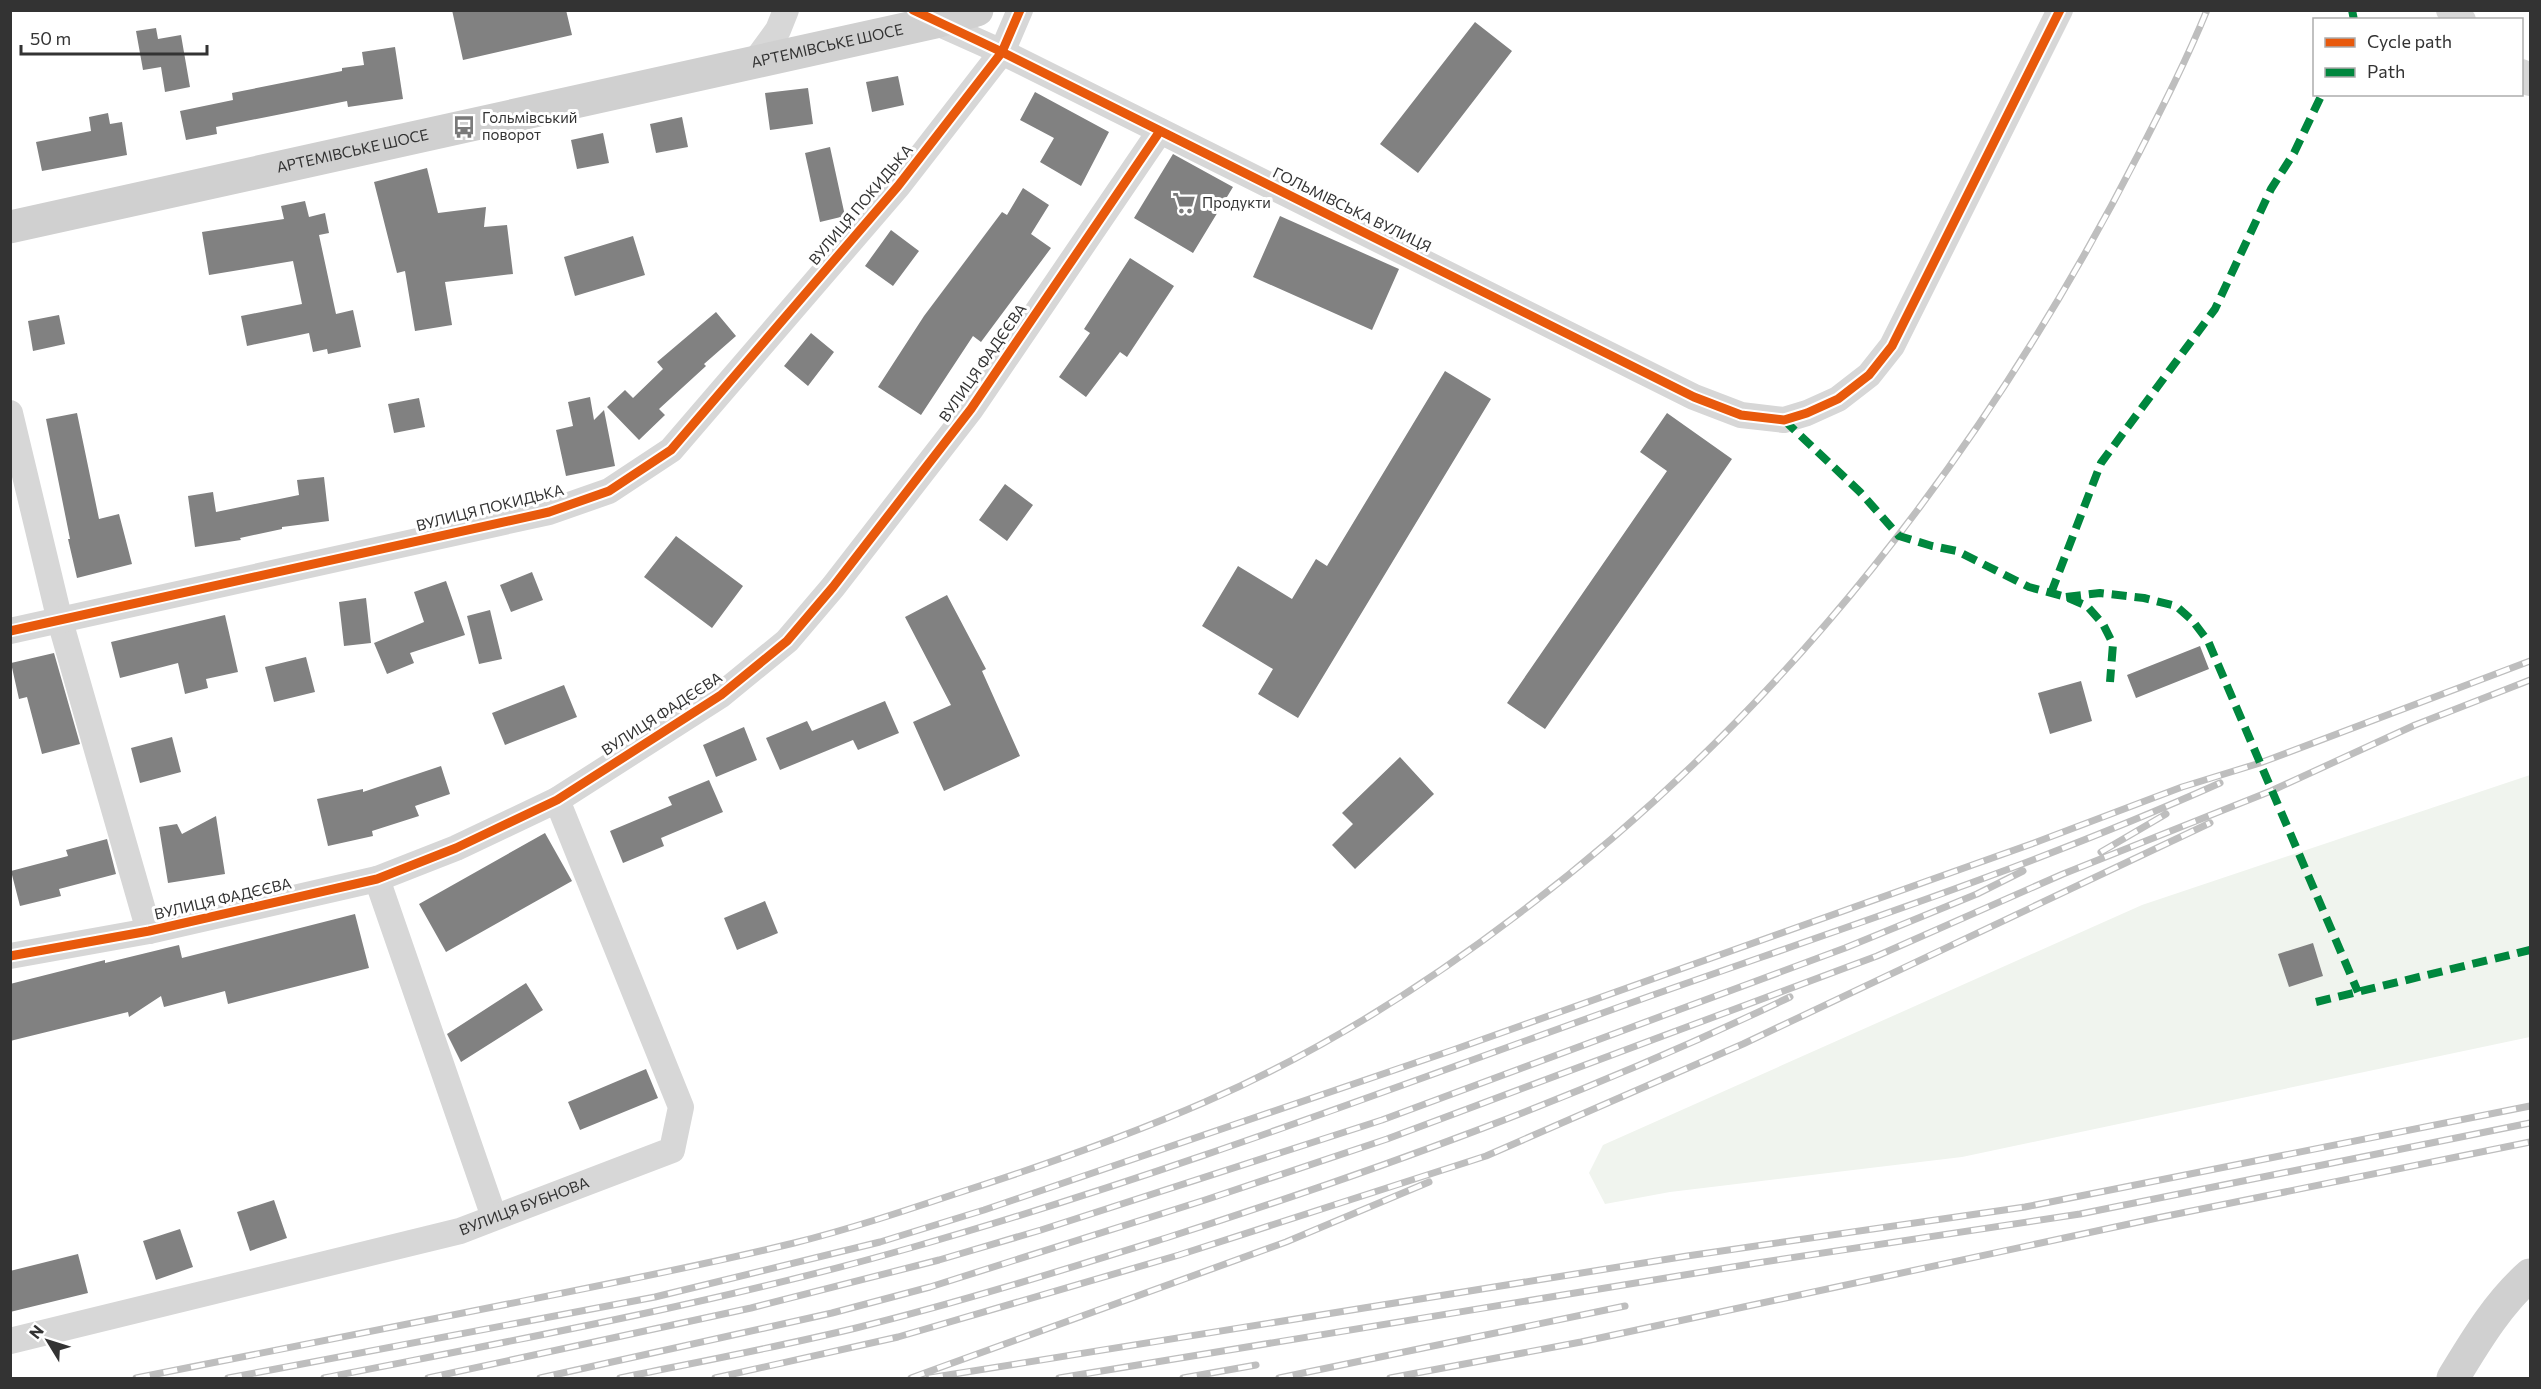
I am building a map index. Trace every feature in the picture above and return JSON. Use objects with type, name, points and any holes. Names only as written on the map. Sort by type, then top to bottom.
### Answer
[{"type":"main road","name":"АРТЕМІВСЬКЕ ШОСЕ","points":[[10,227],[754,63],[924,16],[977,10]]},
{"type":"main road","points":[[2453,1378],[2475,1342],[2515,1288],[2530,1275]]},
{"type":"street","points":[[754,63],[778,30],[786,10]]},
{"type":"street","name":"ВУЛИЦЯ ПОКИДЬКА","points":[[10,631],[549,512],[609,491],[671,450],[898,186],[1002,52],[1020,10]]},
{"type":"street","name":"ГОЛЬМІВСЬКА ВУЛИЦЯ","points":[[924,16],[1002,52],[1694,397],[1741,415],[1784,420],[1807,413],[1838,399],[1869,375],[1892,346],[2061,10]]},
{"type":"street","name":"ВУЛИЦЯ ФАДЄЄВА","points":[[10,956],[149,931],[377,879],[456,848],[557,800],[721,696],[787,640],[833,587],[971,409],[1160,131]]},
{"type":"street","points":[[10,413],[60,621],[149,931]]},
{"type":"street","name":"ВУЛИЦЯ БУБНОВА","points":[[10,1341],[460,1231],[672,1150],[681,1107],[557,800]]},
{"type":"street","points":[[377,879],[494,1217]]},
{"type":"shaded area","points":[[2530,775],[2530,1037],[1962,1157],[1670,1192],[1605,1204],[1589,1173],[1603,1145],[2142,905]]},
{"type":"building","points":[[452,10],[566,10],[572,35],[463,60]]},
{"type":"building","points":[[1475,22],[1512,51],[1418,173],[1380,144]]},
{"type":"building","points":[[156,28],[158,39],[181,35],[190,87],[165,92],[161,67],[143,70],[136,31]]},
{"type":"building","points":[[395,47],[403,99],[348,107],[347,101],[216,127],[217,134],[186,140],[180,111],[233,100],[232,93],[364,65],[362,52]]},
{"type":"building","points":[[898,76],[904,105],[872,112],[866,82]]},
{"type":"building","points":[[808,88],[813,124],[770,130],[765,93]]},
{"type":"building","points":[[1035,92],[1109,132],[1081,186],[1040,162],[1054,138],[1020,120]]},
{"type":"building","points":[[108,113],[110,124],[122,122],[127,155],[42,171],[36,142],[91,131],[89,117]]},
{"type":"building","points":[[682,117],[688,147],[656,153],[650,124]]},
{"type":"building","points":[[603,133],[609,163],[577,169],[571,140]]},
{"type":"building","points":[[830,147],[845,216],[820,222],[805,153]]},
{"type":"building","name":"Продукти","points":[[1173,154],[1233,187],[1193,253],[1134,218]]},
{"type":"building","points":[[427,168],[438,213],[486,207],[484,227],[507,225],[513,274],[445,282],[452,325],[415,331],[405,271],[397,273],[374,182]]},
{"type":"building","points":[[1023,188],[1049,205],[1031,234],[1051,248],[981,342],[973,336],[921,415],[878,387],[924,316],[1002,212],[1007,215]]},
{"type":"building","points":[[305,201],[309,217],[325,213],[329,233],[319,235],[336,314],[353,310],[361,347],[328,354],[327,349],[313,352],[309,333],[247,346],[241,316],[302,304],[293,261],[209,275],[202,232],[284,219],[281,206]]},
{"type":"building","points":[[1280,216],[1399,269],[1372,330],[1253,277]]},
{"type":"building","points":[[891,230],[919,251],[893,286],[865,266]]},
{"type":"building","points":[[633,236],[645,275],[575,296],[564,257]]},
{"type":"building","points":[[1130,258],[1174,286],[1127,357],[1120,352],[1086,397],[1059,377],[1090,333],[1084,329]]},
{"type":"building","points":[[716,312],[736,336],[659,409],[665,415],[639,440],[607,407],[625,390],[633,398],[663,369],[657,362]]},
{"type":"building","points":[[59,315],[65,344],[33,351],[28,321]]},
{"type":"building","points":[[811,333],[834,352],[808,386],[784,366]]},
{"type":"building","points":[[1445,371],[1491,399],[1298,718],[1258,694],[1273,669],[1202,626],[1238,566],[1292,599],[1316,559],[1327,566]]},
{"type":"building","points":[[590,397],[594,420],[604,410],[615,466],[566,476],[556,430],[573,426],[568,402]]},
{"type":"building","points":[[419,398],[425,427],[394,433],[388,404]]},
{"type":"building","points":[[77,413],[99,519],[119,514],[132,564],[77,578],[46,419]]},
{"type":"building","points":[[1667,413],[1732,459],[1545,729],[1507,703],[1667,471],[1640,452]]},
{"type":"building","points":[[324,477],[329,521],[282,527],[282,529],[240,538],[241,540],[195,547],[188,496],[213,492],[216,512],[299,495],[297,480]]},
{"type":"building","points":[[1005,484],[1033,505],[1007,541],[979,520]]},
{"type":"building","points":[[676,536],[743,586],[712,628],[644,577]]},
{"type":"building","points":[[532,572],[543,600],[511,612],[500,585]]},
{"type":"building","points":[[446,581],[465,635],[410,653],[414,663],[387,674],[374,643],[424,622],[414,592]]},
{"type":"building","points":[[947,595],[986,669],[982,671],[1020,756],[944,791],[913,722],[951,705],[905,617]]},
{"type":"building","points":[[366,598],[371,643],[344,646],[339,602]]},
{"type":"building","points":[[490,610],[502,659],[479,664],[467,616]]},
{"type":"building","points":[[225,615],[238,672],[206,679],[208,688],[185,694],[178,663],[120,678],[111,642]]},
{"type":"building","points":[[2200,646],[2209,669],[2136,698],[2127,675]]},
{"type":"building","points":[[54,653],[80,744],[42,754],[27,697],[19,699],[11,663]]},
{"type":"building","points":[[306,657],[315,692],[274,702],[265,667]]},
{"type":"building","points":[[2081,681],[2092,721],[2050,734],[2038,693]]},
{"type":"building","points":[[564,685],[577,717],[505,745],[492,713]]},
{"type":"building","points":[[885,701],[899,733],[858,750],[853,740],[780,770],[766,738],[807,721],[812,731]]},
{"type":"building","points":[[744,727],[757,760],[716,777],[703,745]]},
{"type":"building","points":[[172,737],[181,772],[140,783],[131,748]]},
{"type":"building","points":[[1400,757],[1434,794],[1355,869],[1332,845],[1353,824],[1342,813]]},
{"type":"building","points":[[441,766],[450,794],[415,806],[419,816],[372,831],[373,836],[328,846],[317,799],[363,789],[363,792]]},
{"type":"building","points":[[709,780],[723,812],[661,838],[664,846],[623,863],[610,831],[672,805],[668,797]]},
{"type":"building","points":[[216,816],[225,874],[168,883],[159,827],[177,824],[182,834]]},
{"type":"building","points":[[545,833],[572,881],[446,952],[419,904]]},
{"type":"building","points":[[107,839],[116,874],[59,889],[61,896],[20,906],[11,871],[68,856],[66,850]]},
{"type":"building","points":[[765,901],[778,933],[737,950],[724,918]]},
{"type":"building","points":[[355,914],[369,968],[228,1004],[225,991],[164,1007],[161,996],[129,1017],[128,1012],[10,1041],[10,984],[105,960],[105,963],[179,945],[182,958]]},
{"type":"building","points":[[2313,943],[2323,976],[2289,987],[2278,954]]},
{"type":"building","points":[[526,983],[543,1010],[461,1062],[447,1034]]},
{"type":"building","points":[[646,1069],[658,1098],[580,1130],[568,1102]]},
{"type":"building","points":[[274,1200],[287,1238],[250,1251],[237,1212]]},
{"type":"building","points":[[180,1229],[193,1267],[156,1280],[143,1241]]},
{"type":"building","points":[[78,1254],[88,1293],[10,1312],[10,1271]]},
{"type":"railway","points":[[136,1378],[683,1268],[794,1243],[856,1226],[1052,1162],[1175,1115],[1288,1062],[1369,1017],[1408,992],[1484,940],[1617,834],[1708,750],[1793,661],[1873,568],[1947,470],[2016,368],[2080,262],[2157,118],[2207,10]]},
{"type":"railway","points":[[228,1378],[655,1297],[880,1242],[984,1210],[1453,1050],[2034,843],[2182,787],[2260,763],[2530,661]]},
{"type":"railway","points":[[540,1378],[832,1313],[930,1287],[1205,1200],[1387,1139],[1877,956],[2063,874],[2271,791],[2415,725],[2530,680]]},
{"type":"railway","points":[[324,1378],[545,1334],[765,1286],[1002,1221],[1277,1130],[1932,897],[2077,843],[2220,783]]},
{"type":"railway","points":[[2101,852],[2166,814]]},
{"type":"railway","points":[[715,1378],[898,1337],[1179,1255],[1486,1156],[1743,1044],[2210,823]]},
{"type":"railway","points":[[428,1378],[751,1308],[939,1260],[1041,1230],[1382,1120],[1845,948],[1977,894],[2023,871]]},
{"type":"railway","points":[[620,1378],[797,1342],[895,1318],[1050,1274],[1246,1212],[1404,1157],[1560,1098],[1790,997]]},
{"type":"railway","points":[[929,1378],[1687,1256],[2025,1207],[2530,1106]]},
{"type":"railway","points":[[1059,1378],[1757,1263],[2080,1214],[2530,1123]]},
{"type":"railway","points":[[1390,1378],[1581,1342],[2157,1218],[2530,1142]]},
{"type":"railway","points":[[911,1378],[1286,1242],[1429,1182]]},
{"type":"railway","points":[[1279,1378],[1625,1306]]},
{"type":"railway","points":[[1183,1378],[1256,1365]]},
{"type":"marked path","points":[[2352,10],[2354,18]]},
{"type":"marked path","points":[[2051,593],[2101,463],[2215,309],[2271,189],[2294,153],[2321,96]]},
{"type":"marked path","points":[[1784,420],[1860,492],[1899,536],[1957,551],[2029,587],[2066,597],[2087,606],[2103,624],[2113,644],[2110,682]]},
{"type":"marked path","points":[[2066,597],[2100,593],[2144,598],[2176,606],[2192,620],[2208,641],[2358,992]]},
{"type":"marked path","points":[[2316,1002],[2530,950]]},
{"type":"cycle path","points":[[913,10],[1002,52],[1694,397],[1741,415],[1784,420],[1807,413],[1838,399],[1869,375],[1892,346],[2060,10]]},
{"type":"cycle path","points":[[10,631],[549,512],[609,491],[671,450],[898,186],[1002,52],[1020,10]]},
{"type":"cycle path","points":[[10,956],[149,931],[377,879],[456,848],[557,800],[721,695],[787,641],[833,587],[971,409],[1160,131]]},
{"type":"place","name":"Гольмівський поворот","points":[[464,127]]},
{"type":"place","name":"Продукти","points":[[1184,203]]}]
